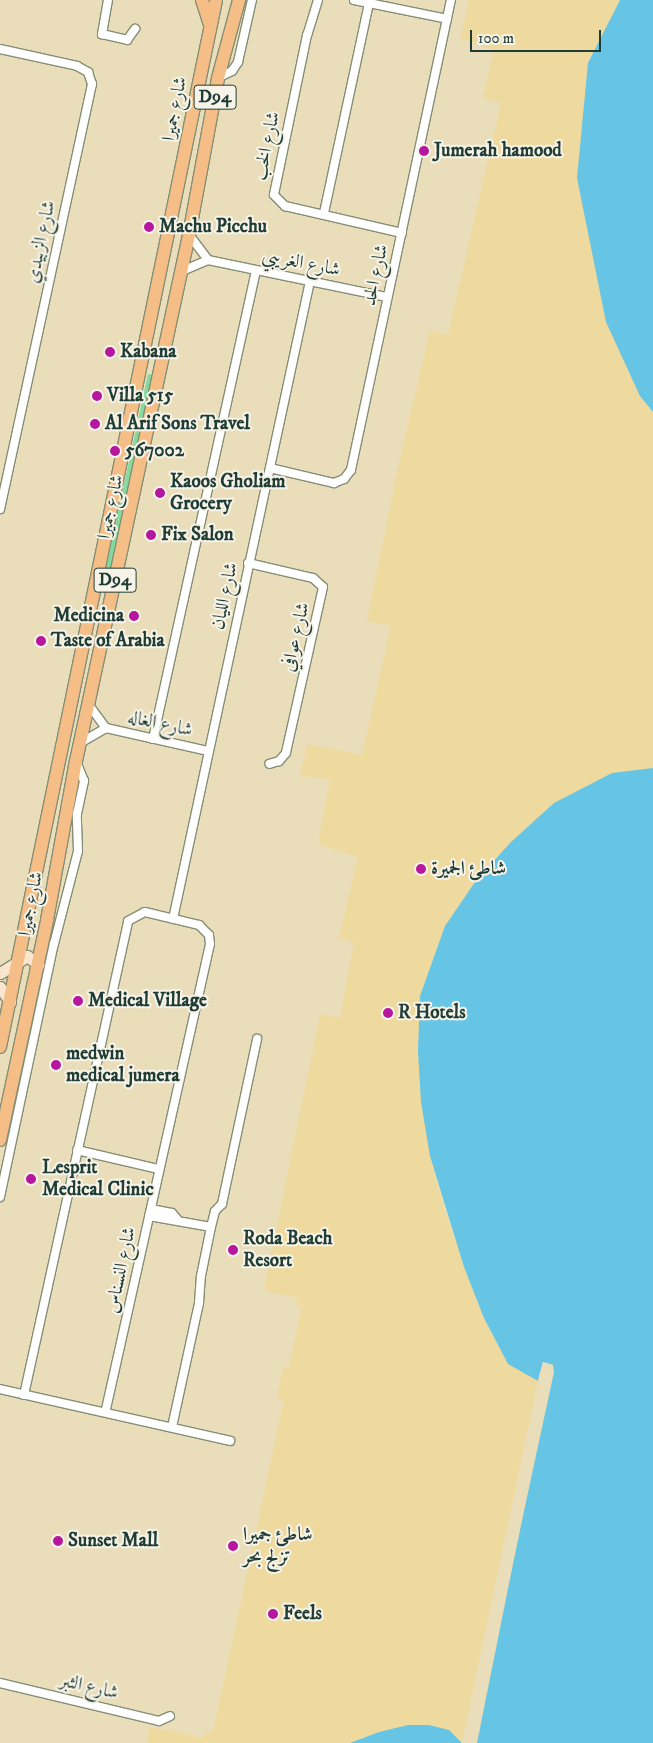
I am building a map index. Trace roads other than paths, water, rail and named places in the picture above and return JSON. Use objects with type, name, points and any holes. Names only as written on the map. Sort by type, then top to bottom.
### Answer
[{"type":"main road","points":[[202,0],[210,26]]},
{"type":"main road","name":"شارع جميرا","points":[[0,1047],[216,0]]},
{"type":"main road","name":"شارع جميرا","points":[[0,1140],[47,920],[76,761],[190,235],[218,78],[239,0]]},
{"type":"main road","points":[[28,918],[35,926],[47,920]]},
{"type":"street","points":[[108,0],[102,34],[127,40],[135,29]]},
{"type":"street","points":[[218,78],[232,71],[238,62],[252,0]]},
{"type":"street","name":"شارع الخب","points":[[318,0],[312,12],[273,191],[281,204],[402,233]]},
{"type":"street","points":[[354,0],[447,19]]},
{"type":"street","name":"شارع الحد","points":[[270,468],[334,483],[349,474],[451,0]]},
{"type":"street","points":[[324,213],[369,3]]},
{"type":"street","name":"شارع الزبيدي","points":[[0,49],[77,66],[88,72],[92,84],[3,471],[0,509]]},
{"type":"street","points":[[182,271],[208,260],[190,235]]},
{"type":"street","name":"شارع الغريبي","points":[[208,260],[387,297]]},
{"type":"street","points":[[153,739],[256,270]]},
{"type":"street","name":"شارع الليان","points":[[173,919],[310,281]]},
{"type":"street","name":"شارع عوافي","points":[[248,563],[313,578],[323,587],[286,753],[279,761],[269,764]]},
{"type":"street","name":"شارع الغاله","points":[[89,705],[106,728],[208,751]]},
{"type":"street","name":"شارع الغاله","points":[[80,743],[106,728]]},
{"type":"street","points":[[0,1197],[54,944],[78,851],[77,814],[84,781],[76,761]]},
{"type":"street","name":"شارع النسناس","points":[[24,1395],[128,921],[144,912],[203,928],[210,944],[158,1169],[106,1411]]},
{"type":"street","points":[[0,972],[18,961],[30,957],[38,964]]},
{"type":"street","points":[[0,987],[10,1002]]},
{"type":"street","points":[[172,1427],[199,1303],[200,1276],[215,1211],[222,1204],[257,1039]]},
{"type":"street","points":[[77,1150],[158,1169]]},
{"type":"street","points":[[150,1212],[172,1213],[177,1219],[211,1227]]},
{"type":"street","points":[[0,1389],[106,1411],[230,1441]]},
{"type":"street","name":"شارع الثبر","points":[[0,1683],[159,1720],[170,1716]]},
{"type":"water","points":[[620,0],[653,0],[653,412],[640,396],[606,322],[577,178],[588,63]]},
{"type":"water","points":[[653,768],[653,1743],[477,1743],[553,1365],[543,1362],[538,1381],[508,1364],[484,1318],[464,1267],[430,1156],[421,1102],[418,1051],[420,996],[445,926],[475,882],[511,842],[554,803],[612,773]]},
{"type":"water","points":[[408,1725],[429,1725],[449,1730],[462,1743],[350,1743],[379,1732]]},
{"type":"place","name":"Jumerah hamood","points":[[424,151]]},
{"type":"place","name":"Machu Picchu","points":[[149,227]]},
{"type":"place","name":"Kabana","points":[[110,352]]},
{"type":"place","name":"Villa 515","points":[[97,396]]},
{"type":"place","name":"Al Arif Sons Travel","points":[[95,424]]},
{"type":"place","name":"567002","points":[[115,451]]},
{"type":"place","name":"Kaoos Gholiam Grocery","points":[[160,493]]},
{"type":"place","name":"Fix Salon","points":[[151,535]]},
{"type":"place","name":"Medicina","points":[[134,616]]},
{"type":"place","name":"Taste of Arabia","points":[[41,641]]},
{"type":"place","name":"شاطئ الجميرة","points":[[421,869]]},
{"type":"place","name":"Medical Village","points":[[78,1001]]},
{"type":"place","name":"R Hotels","points":[[388,1013]]},
{"type":"place","name":"medwin medical jumera","points":[[56,1065]]},
{"type":"place","name":"Lesprit Medical Clinic","points":[[31,1179]]},
{"type":"place","name":"Roda Beach Resort","points":[[233,1250]]},
{"type":"place","name":"Sunset Mall","points":[[58,1541]]},
{"type":"place","name":"شاطئ جميرا تزلج بحر","points":[[233,1546]]},
{"type":"place","name":"Feels","points":[[273,1614]]}]
